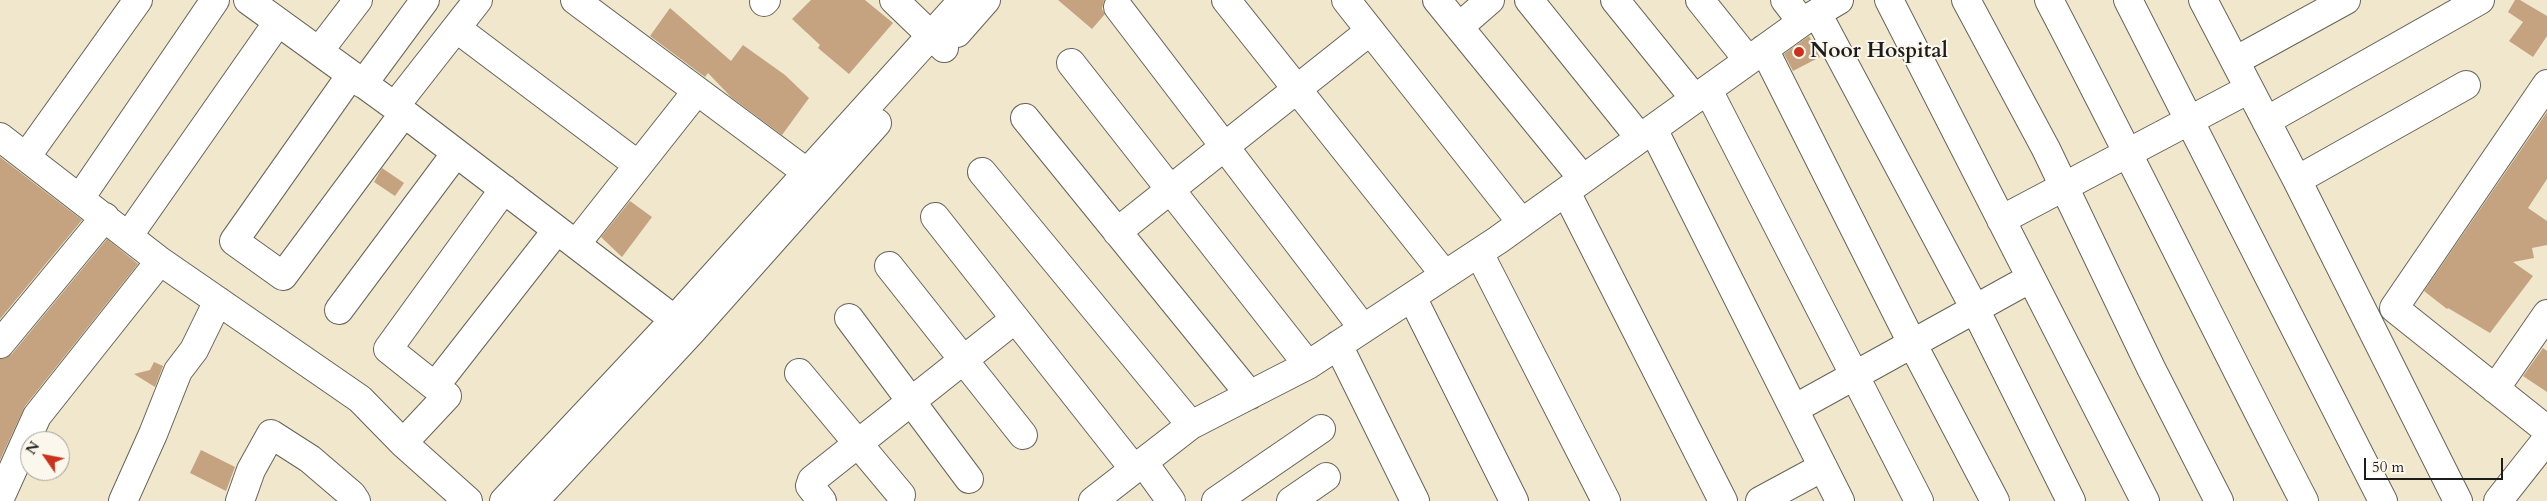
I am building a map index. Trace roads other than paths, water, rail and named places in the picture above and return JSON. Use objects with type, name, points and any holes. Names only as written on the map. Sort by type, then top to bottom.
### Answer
[{"type":"street","points":[[26,156],[138,0]]},
{"type":"street","points":[[80,198],[215,0]]},
{"type":"street","points":[[248,0],[399,110],[682,326]]},
{"type":"street","points":[[319,52],[358,0]]},
{"type":"street","points":[[425,0],[357,79],[234,241],[283,276],[456,28],[478,0]]},
{"type":"street","points":[[575,0],[814,178]]},
{"type":"street","points":[[894,0],[937,41]]},
{"type":"street","points":[[937,41],[962,0]]},
{"type":"street","points":[[534,501],[682,326],[937,41],[986,0]]},
{"type":"street","points":[[1226,0],[1445,275]]},
{"type":"street","points":[[1346,0],[1522,223]]},
{"type":"street","points":[[1437,0],[1459,27],[1574,185],[1723,501]]},
{"type":"street","points":[[1459,27],[1490,0]]},
{"type":"street","points":[[1529,0],[1647,134],[1794,409],[1840,501]]},
{"type":"street","points":[[1615,0],[1701,94],[1855,375],[1919,501]]},
{"type":"street","points":[[1700,0],[1756,55],[1995,501]]},
{"type":"street","points":[[1785,0],[1819,11],[1975,309],[2071,501]]},
{"type":"street","points":[[1888,0],[2144,501]]},
{"type":"street","points":[[1966,0],[2064,188],[2151,368],[2219,501]]},
{"type":"street","points":[[2049,0],[2129,154],[2213,326],[2304,501]]},
{"type":"street","points":[[2128,0],[2188,122],[2383,501]]},
{"type":"street","points":[[2204,0],[2297,180],[2458,501]]},
{"type":"street","points":[[2235,61],[2346,0]]},
{"type":"street","points":[[2266,121],[2480,0]]},
{"type":"street","points":[[1118,7],[1363,328]]},
{"type":"street","points":[[1092,501],[1191,425],[1308,365],[1479,253],[1819,11]]},
{"type":"street","points":[[129,235],[278,22]]},
{"type":"street","points":[[456,28],[638,165]]},
{"type":"street","points":[[1117,232],[1370,31]]},
{"type":"street","points":[[1071,63],[1308,365]]},
{"type":"street","points":[[2547,84],[2394,308],[2547,430]]},
{"type":"street","points":[[2297,180],[2466,85]]},
{"type":"street","points":[[2001,220],[2249,89]]},
{"type":"street","points":[[434,386],[566,237],[638,165],[697,91]]},
{"type":"street","points":[[1025,118],[1250,396]]},
{"type":"street","points":[[0,137],[129,235],[160,261],[360,399],[403,443],[468,501]]},
{"type":"street","points":[[339,310],[456,153]]},
{"type":"street","points":[[982,172],[1191,425]]},
{"type":"street","points":[[403,443],[447,396],[388,349],[504,190]]},
{"type":"street","points":[[0,344],[105,217]]},
{"type":"street","points":[[935,217],[1015,319],[1138,466],[1171,501]]},
{"type":"street","points":[[1479,253],[1606,501]]},
{"type":"street","points":[[0,498],[37,416],[160,261]]},
{"type":"street","points":[[889,266],[1023,435]]},
{"type":"street","points":[[1794,409],[2031,278]]},
{"type":"street","points":[[1412,297],[1514,501]]},
{"type":"street","points":[[123,501],[153,434],[178,371],[194,350],[218,301]]},
{"type":"street","points":[[2496,389],[2547,314]]},
{"type":"street","points":[[849,318],[969,479]]},
{"type":"street","points":[[822,501],[810,486],[812,480],[1015,319]]},
{"type":"street","points":[[504,501],[682,326]]},
{"type":"street","points":[[1338,345],[1415,501]]},
{"type":"street","points":[[799,373],[901,494]]},
{"type":"street","points":[[1216,501],[1321,429]]},
{"type":"street","points":[[240,501],[251,470],[271,434],[310,459],[352,499]]},
{"type":"street","points":[[2498,501],[2547,439]]},
{"type":"street","points":[[1761,501],[1823,468]]},
{"type":"street","points":[[1291,501],[1326,477]]},
{"type":"place","name":"Noor Hospital","points":[[1799,52]]}]
